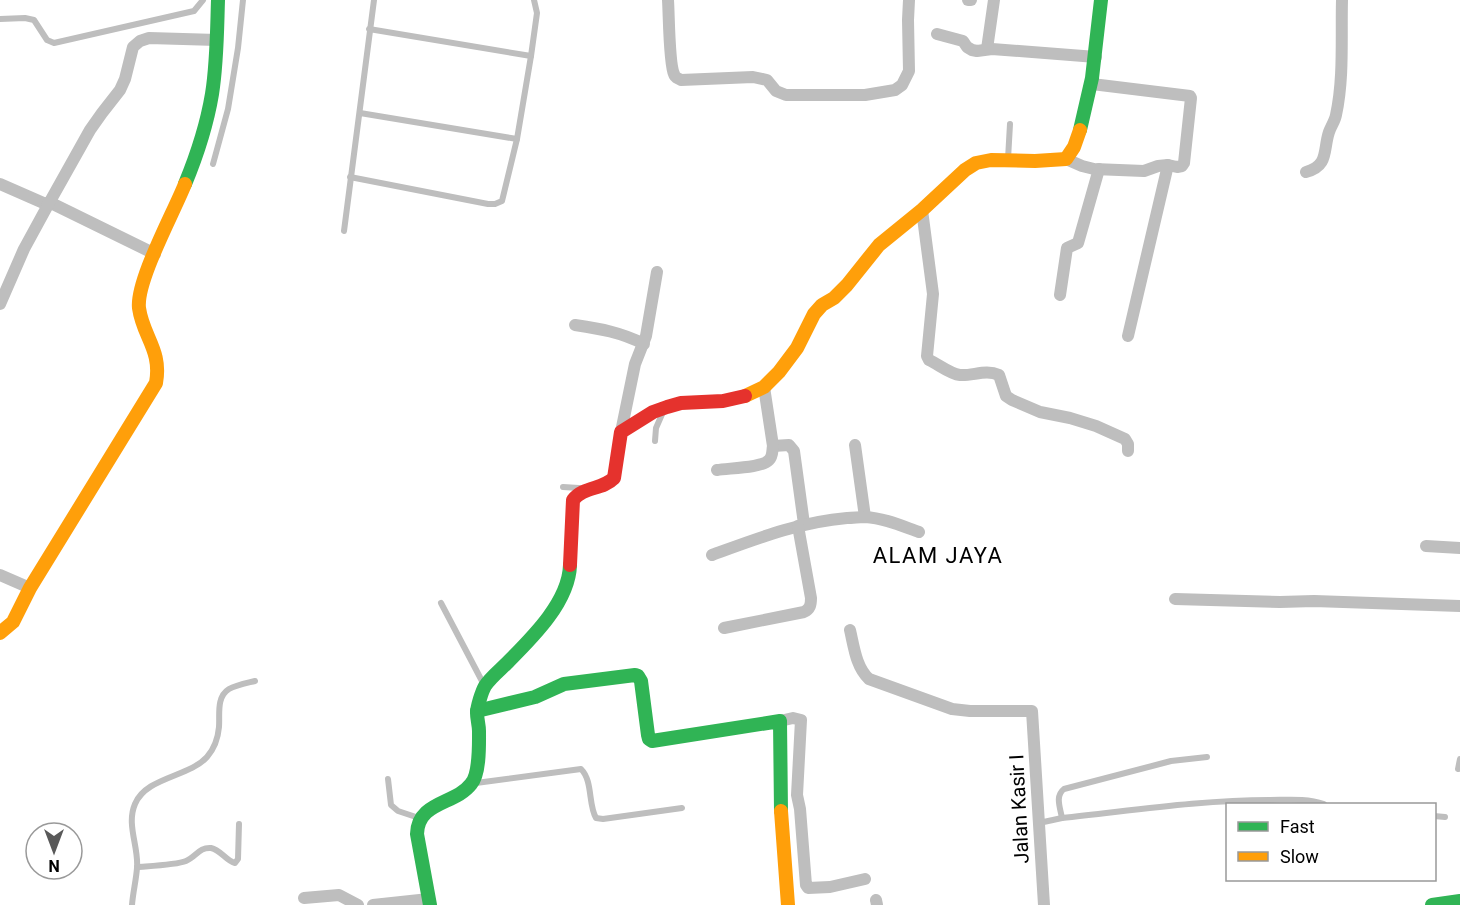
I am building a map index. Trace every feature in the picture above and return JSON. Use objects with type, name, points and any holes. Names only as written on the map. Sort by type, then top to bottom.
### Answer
[{"type":"street","points":[[0,633],[13,622],[30,588],[159,376],[155,350],[141,321],[138,306],[141,289],[186,182],[204,128],[214,78],[218,0]]},
{"type":"street","points":[[668,0],[671,60],[676,77],[681,80],[753,77],[767,80],[776,91],[786,96],[865,95],[895,90],[902,85],[909,70],[909,0]]},
{"type":"street","points":[[987,49],[994,0]]},
{"type":"street","points":[[1066,159],[1075,149],[1087,108],[1096,57],[1101,0]]},
{"type":"street","points":[[1306,172],[1320,166],[1336,117],[1340,82],[1342,0]]},
{"type":"street","points":[[937,34],[963,41],[967,47],[976,51],[987,49],[1096,57]]},
{"type":"street","points":[[0,304],[24,249],[48,204],[96,122],[120,90],[136,42],[149,38],[217,40]]},
{"type":"street","points":[[621,432],[653,412],[667,407],[681,403],[723,401],[748,395],[764,387],[797,348],[814,314],[847,285],[879,244],[976,163],[991,160],[1066,159],[1099,170],[1144,171],[1158,166],[1182,166],[1190,96],[1092,84]]},
{"type":"street","points":[[1128,336],[1168,165]]},
{"type":"street","points":[[1060,295],[1067,248],[1078,243],[1099,170]]},
{"type":"street","points":[[0,184],[155,254]]},
{"type":"street","points":[[922,210],[933,305],[927,356],[929,360],[958,375],[994,372],[999,375],[1006,396],[1012,400],[1040,412],[1096,426],[1125,439],[1128,451]]},
{"type":"street","points":[[373,905],[430,902],[417,824],[425,813],[472,784],[478,762],[477,711],[485,686],[548,617],[567,586],[570,570],[572,504],[577,495],[589,488],[608,483],[614,477],[634,364],[644,345],[657,272]]},
{"type":"street","points":[[575,325],[612,331],[644,345]]},
{"type":"street","points":[[717,470],[761,465],[768,462],[772,456],[773,446],[764,387]]},
{"type":"street","points":[[724,628],[804,612],[811,606],[794,451],[789,445],[773,446]]},
{"type":"street","points":[[855,445],[865,517]]},
{"type":"street","points":[[712,555],[801,525],[831,519],[865,517],[884,520],[919,532]]},
{"type":"street","points":[[1426,546],[1460,548]]},
{"type":"street","points":[[0,575],[30,588]]},
{"type":"street","points":[[1175,599],[1280,602],[1314,600],[1460,606]]},
{"type":"street","name":"Jalan Kasir I","points":[[849,630],[859,665],[869,679],[952,709],[1032,711],[1044,905]]},
{"type":"street","points":[[477,711],[536,697],[564,684],[634,675],[638,676],[641,681],[648,735],[652,741],[774,723],[793,718],[801,720],[797,795],[806,885],[808,888],[830,887],[865,879]]},
{"type":"street","points":[[780,721],[781,807],[788,905]]},
{"type":"street","points":[[304,898],[339,895],[358,905]]},
{"type":"street","points":[[1432,905],[1453,903]]},
{"type":"lane","points":[[0,20],[25,18],[34,20],[47,40],[54,43],[194,11],[203,0]]},
{"type":"lane","points":[[213,164],[228,109],[243,0]]},
{"type":"lane","points":[[344,231],[374,0]]},
{"type":"lane","points":[[350,177],[488,204],[502,201],[517,139],[531,56],[537,13],[534,0]]},
{"type":"lane","points":[[369,28],[531,56]]},
{"type":"lane","points":[[360,113],[517,139]]},
{"type":"lane","points":[[1008,160],[1010,124]]},
{"type":"lane","points":[[656,441],[656,428],[667,407]]},
{"type":"lane","points":[[563,487],[589,488]]},
{"type":"lane","points":[[441,603],[485,686]]},
{"type":"lane","points":[[132,905],[137,867],[132,833],[132,812],[136,802],[145,791],[206,758],[216,741],[220,702],[225,693],[230,688],[255,681]]},
{"type":"lane","points":[[1062,818],[1058,798],[1064,789],[1171,761],[1207,757]]},
{"type":"lane","points":[[1458,769],[1460,759]]},
{"type":"lane","points":[[472,784],[581,769],[586,776],[596,818],[603,819],[682,808]]},
{"type":"lane","points":[[388,779],[391,806],[398,811],[420,818]]},
{"type":"lane","points":[[1039,823],[1062,818],[1203,803],[1252,800],[1297,800],[1320,803]]},
{"type":"lane","points":[[1436,816],[1445,817]]},
{"type":"lane","points":[[137,867],[185,862],[203,849],[209,848],[216,849],[229,861],[235,863],[238,859],[239,824]]},
{"type":"traffic: fast","points":[[185,184],[201,139],[212,94],[218,0]]},
{"type":"traffic: fast","points":[[1080,130],[1092,78],[1101,0]]},
{"type":"traffic: fast","points":[[430,905],[417,834],[419,823],[430,809],[464,791],[474,779],[479,751],[477,710],[484,688],[548,618],[563,592],[570,565]]},
{"type":"traffic: fast","points":[[477,711],[535,697],[564,684],[635,675],[641,681],[648,735],[652,741],[780,721],[781,811]]},
{"type":"traffic: fast","points":[[1432,905],[1460,901]]},
{"type":"traffic: slow","points":[[745,396],[764,387],[779,372],[797,348],[814,314],[847,285],[879,245],[922,210],[965,170],[976,163],[991,160],[1066,159],[1074,147],[1080,130]]},
{"type":"traffic: slow","points":[[0,633],[13,622],[30,588],[156,383],[156,361],[141,318],[140,296],[149,264],[185,184]]},
{"type":"traffic: slow","points":[[781,811],[788,905]]},
{"type":"traffic: jam","points":[[570,565],[573,500],[582,492],[604,485],[614,478],[621,432],[653,412],[667,407],[681,403],[723,401],[745,396]]},
{"type":"district","name":"ALAM JAYA","points":[[938,555]]}]
